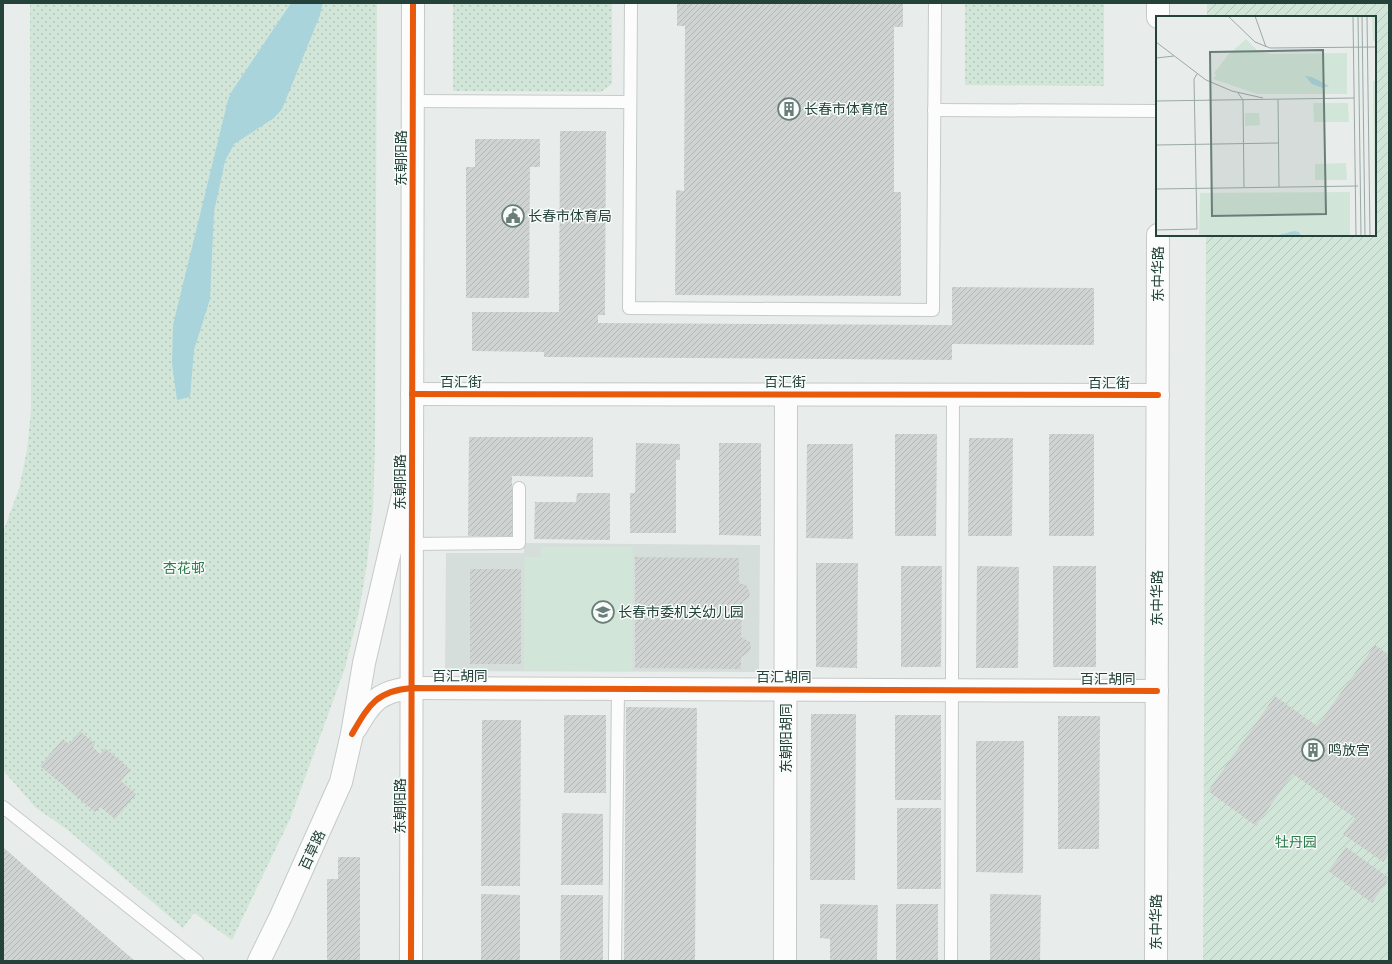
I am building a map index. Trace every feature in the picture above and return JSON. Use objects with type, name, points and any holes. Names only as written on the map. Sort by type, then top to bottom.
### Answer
[{"type":"street","name":"东朝阳路","points":[[411,961],[413,3]]},
{"type":"street","points":[[1158,3],[1158,16]]},
{"type":"street","name":"东中华路","points":[[1156,961],[1158,236]]},
{"type":"street","name":"百汇街","points":[[412,394],[1158,395]]},
{"type":"street","name":"东朝阳胡同","points":[[785,961],[786,394]]},
{"type":"street","points":[[352,734],[364,663],[412,454]]},
{"type":"street","name":"百汇胡同","points":[[352,734],[365,711],[379,697],[394,689],[412,688],[1157,691]]},
{"type":"street","name":"百草路","points":[[259,961],[330,811],[341,782],[352,734]]},
{"type":"lane","points":[[631,3],[629,308],[932,310],[934,3]]},
{"type":"lane","points":[[413,101],[630,102]]},
{"type":"lane","points":[[934,110],[1156,111]]},
{"type":"lane","points":[[951,961],[954,394]]},
{"type":"lane","points":[[412,544],[518,543],[519,488]]},
{"type":"lane","points":[[615,961],[618,689]]},
{"type":"lane","points":[[3,807],[194,960]]},
{"type":"shaded area","name":"长春市委机关幼儿园","points":[[524,543],[760,545],[759,672],[445,671],[446,553],[524,553]]},
{"type":"green space","name":"杏花邨","points":[[30,3],[377,3],[375,445],[373,509],[367,564],[359,611],[345,668],[290,819],[232,940],[194,913],[183,928],[69,831],[35,807],[3,770],[3,532],[19,489],[27,450],[31,411]]},
{"type":"green space","points":[[453,3],[612,3],[612,84],[601,92],[453,91]]},
{"type":"green space","points":[[965,3],[1104,3],[1104,86],[965,85]]},
{"type":"green space","name":"牡丹园","points":[[1207,3],[1389,3],[1389,961],[1203,961],[1206,236],[1376,236],[1376,16],[1207,16]]},
{"type":"green space","points":[[541,547],[633,547],[632,671],[524,670],[525,557],[541,557]]},
{"type":"water","points":[[291,3],[323,3],[320,15],[282,109],[274,118],[234,144],[225,161],[214,212],[210,299],[194,350],[190,397],[177,400],[172,363],[173,325],[228,100],[232,91]]},
{"type":"building","name":"长春市体育馆","points":[[677,3],[903,3],[903,27],[894,27],[894,192],[901,192],[901,296],[675,295],[676,190],[684,191],[685,26],[677,26]]},
{"type":"building","points":[[560,131],[606,131],[605,315],[598,315],[598,323],[952,325],[952,287],[1094,288],[1094,345],[952,344],[952,360],[544,357],[544,352],[472,351],[472,312],[559,312]]},
{"type":"building","points":[[475,139],[540,139],[540,167],[530,167],[529,298],[466,298],[466,167],[475,167]]},
{"type":"building","points":[[895,434],[937,434],[936,536],[895,536]]},
{"type":"building","points":[[1049,434],[1094,434],[1094,536],[1049,536]]},
{"type":"building","points":[[469,437],[593,437],[593,477],[512,476],[512,536],[468,536]]},
{"type":"building","points":[[969,438],[1013,438],[1012,536],[968,536]]},
{"type":"building","points":[[636,443],[680,444],[680,460],[676,460],[676,533],[630,533],[630,493],[635,493]]},
{"type":"building","points":[[719,443],[761,443],[761,536],[719,535]]},
{"type":"building","points":[[807,444],[853,444],[853,539],[806,538]]},
{"type":"building","points":[[577,493],[610,493],[610,540],[534,539],[535,502],[576,502]]},
{"type":"building","points":[[635,557],[739,558],[739,583],[746,585],[750,593],[749,598],[742,602],[741,637],[750,642],[751,647],[749,652],[741,657],[741,669],[635,668]]},
{"type":"building","points":[[816,563],[858,563],[857,668],[816,667]]},
{"type":"building","points":[[901,566],[942,566],[941,667],[901,667]]},
{"type":"building","points":[[977,566],[1019,567],[1018,668],[976,668]]},
{"type":"building","points":[[1053,566],[1096,566],[1096,667],[1053,667]]},
{"type":"building","points":[[470,569],[521,569],[521,664],[470,664]]},
{"type":"building","name":"鸣放宫","points":[[1375,645],[1389,655],[1389,854],[1383,862],[1343,834],[1355,818],[1293,774],[1256,826],[1208,791],[1275,696],[1317,726]]},
{"type":"building","points":[[626,707],[697,708],[695,961],[624,961]]},
{"type":"building","points":[[811,714],[856,714],[855,880],[810,880]]},
{"type":"building","points":[[564,715],[606,715],[606,793],[564,793]]},
{"type":"building","points":[[895,715],[941,715],[941,800],[895,800]]},
{"type":"building","points":[[1058,716],[1100,716],[1099,849],[1058,849]]},
{"type":"building","points":[[482,720],[521,720],[520,886],[481,886]]},
{"type":"building","points":[[80,731],[95,744],[93,747],[100,754],[105,748],[131,770],[121,781],[136,794],[115,819],[100,807],[95,812],[40,766],[63,739],[69,744]]},
{"type":"building","points":[[976,741],[1024,741],[1023,873],[976,872]]},
{"type":"building","points":[[897,808],[941,808],[941,889],[897,889]]},
{"type":"building","points":[[562,813],[603,814],[603,885],[561,885]]},
{"type":"building","points":[[3,847],[37,877],[135,961],[3,961]]},
{"type":"building","points":[[1346,847],[1389,878],[1372,903],[1328,871]]},
{"type":"building","points":[[338,857],[360,857],[360,961],[327,961],[327,879],[338,879]]},
{"type":"building","points":[[481,894],[520,895],[520,961],[481,961]]},
{"type":"building","points":[[990,894],[1041,895],[1040,961],[990,961]]},
{"type":"building","points":[[561,895],[603,895],[603,961],[560,961]]},
{"type":"building","points":[[820,904],[878,905],[877,961],[830,961],[830,939],[820,938]]},
{"type":"building","points":[[896,904],[938,904],[938,961],[896,961]]},
{"type":"cycle path","points":[[411,961],[413,3]]},
{"type":"cycle path","points":[[412,394],[1158,395]]},
{"type":"cycle path","points":[[352,734],[363,715],[375,701],[390,692],[412,688],[1157,691]]},
{"type":"place","name":"长春市体育馆","points":[[789,109]]},
{"type":"place","name":"长春市体育局","points":[[513,216]]},
{"type":"place","name":"长春市委机关幼儿园","points":[[603,612]]},
{"type":"place","name":"鸣放宫","points":[[1313,750]]}]
